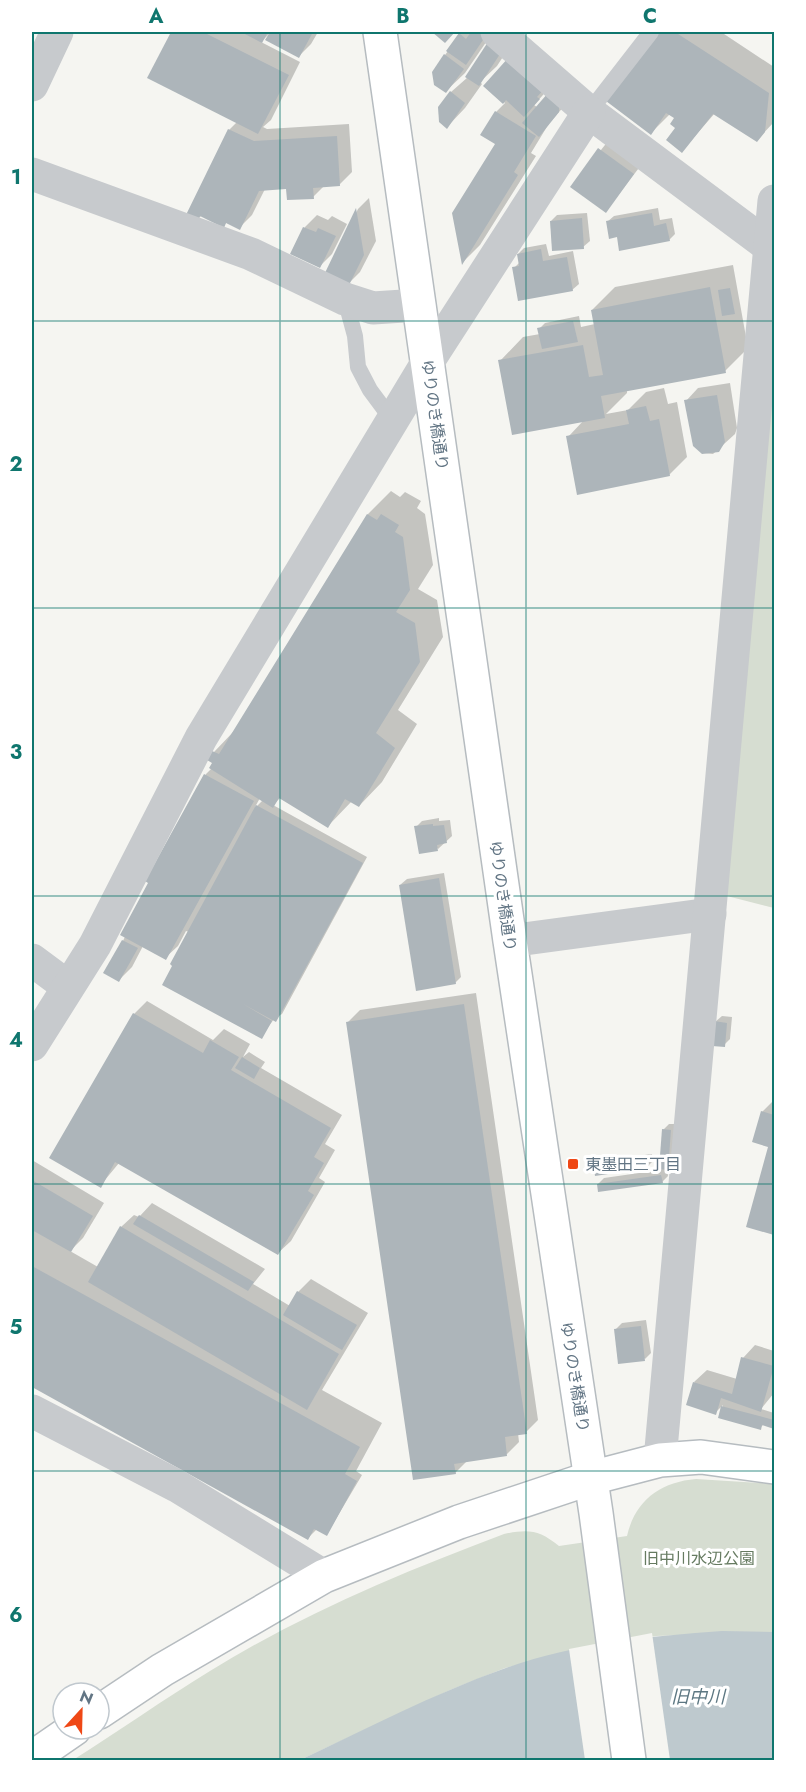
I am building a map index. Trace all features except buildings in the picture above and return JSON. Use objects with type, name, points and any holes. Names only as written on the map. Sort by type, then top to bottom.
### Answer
[{"type":"main road","name":"ゆりのき橋通り","points":[[380,32],[510,941],[591,1478],[629,1761]]},
{"type":"main road","points":[[111,1704],[162,1670],[324,1576],[459,1522],[591,1478],[660,1460],[701,1457],[774,1467]]},
{"type":"main road","points":[[32,1758],[57,1741]]},
{"type":"street","points":[[32,85],[57,32]]},
{"type":"street","points":[[497,32],[589,112],[772,247]]},
{"type":"street","points":[[32,1045],[67,986],[95,945],[201,738],[427,363],[589,112]]},
{"type":"street","points":[[32,174],[251,254],[345,298],[373,308],[419,305]]},
{"type":"street","points":[[660,1460],[772,247],[774,201]]},
{"type":"street","points":[[510,941],[710,914]]},
{"type":"street","points":[[32,960],[67,986]]},
{"type":"street","points":[[32,1411],[177,1486],[324,1576]]},
{"type":"lane","points":[[589,112],[651,32]]},
{"type":"lane","points":[[345,298],[355,336],[358,367],[370,390],[393,420]]},
{"type":"green space","points":[[774,339],[774,908],[723,895]]},
{"type":"green space","name":"旧中川水辺公園","points":[[696,1479],[774,1484],[774,1632],[656,1636],[564,1653],[505,1668],[450,1690],[300,1760],[73,1760],[102,1741],[111,1741],[111,1735],[245,1650],[354,1595],[504,1534],[533,1532],[559,1546],[627,1536],[636,1513],[643,1503],[660,1489]]},
{"type":"water","name":"旧中川","points":[[722,1631],[774,1632],[774,1760],[300,1760],[451,1689],[529,1660],[611,1642]]},
{"type":"pier","points":[[652,1633],[670,1760],[585,1760],[569,1649]]},
{"type":"place","name":"東墨田三丁目","points":[[573,1164]]}]
